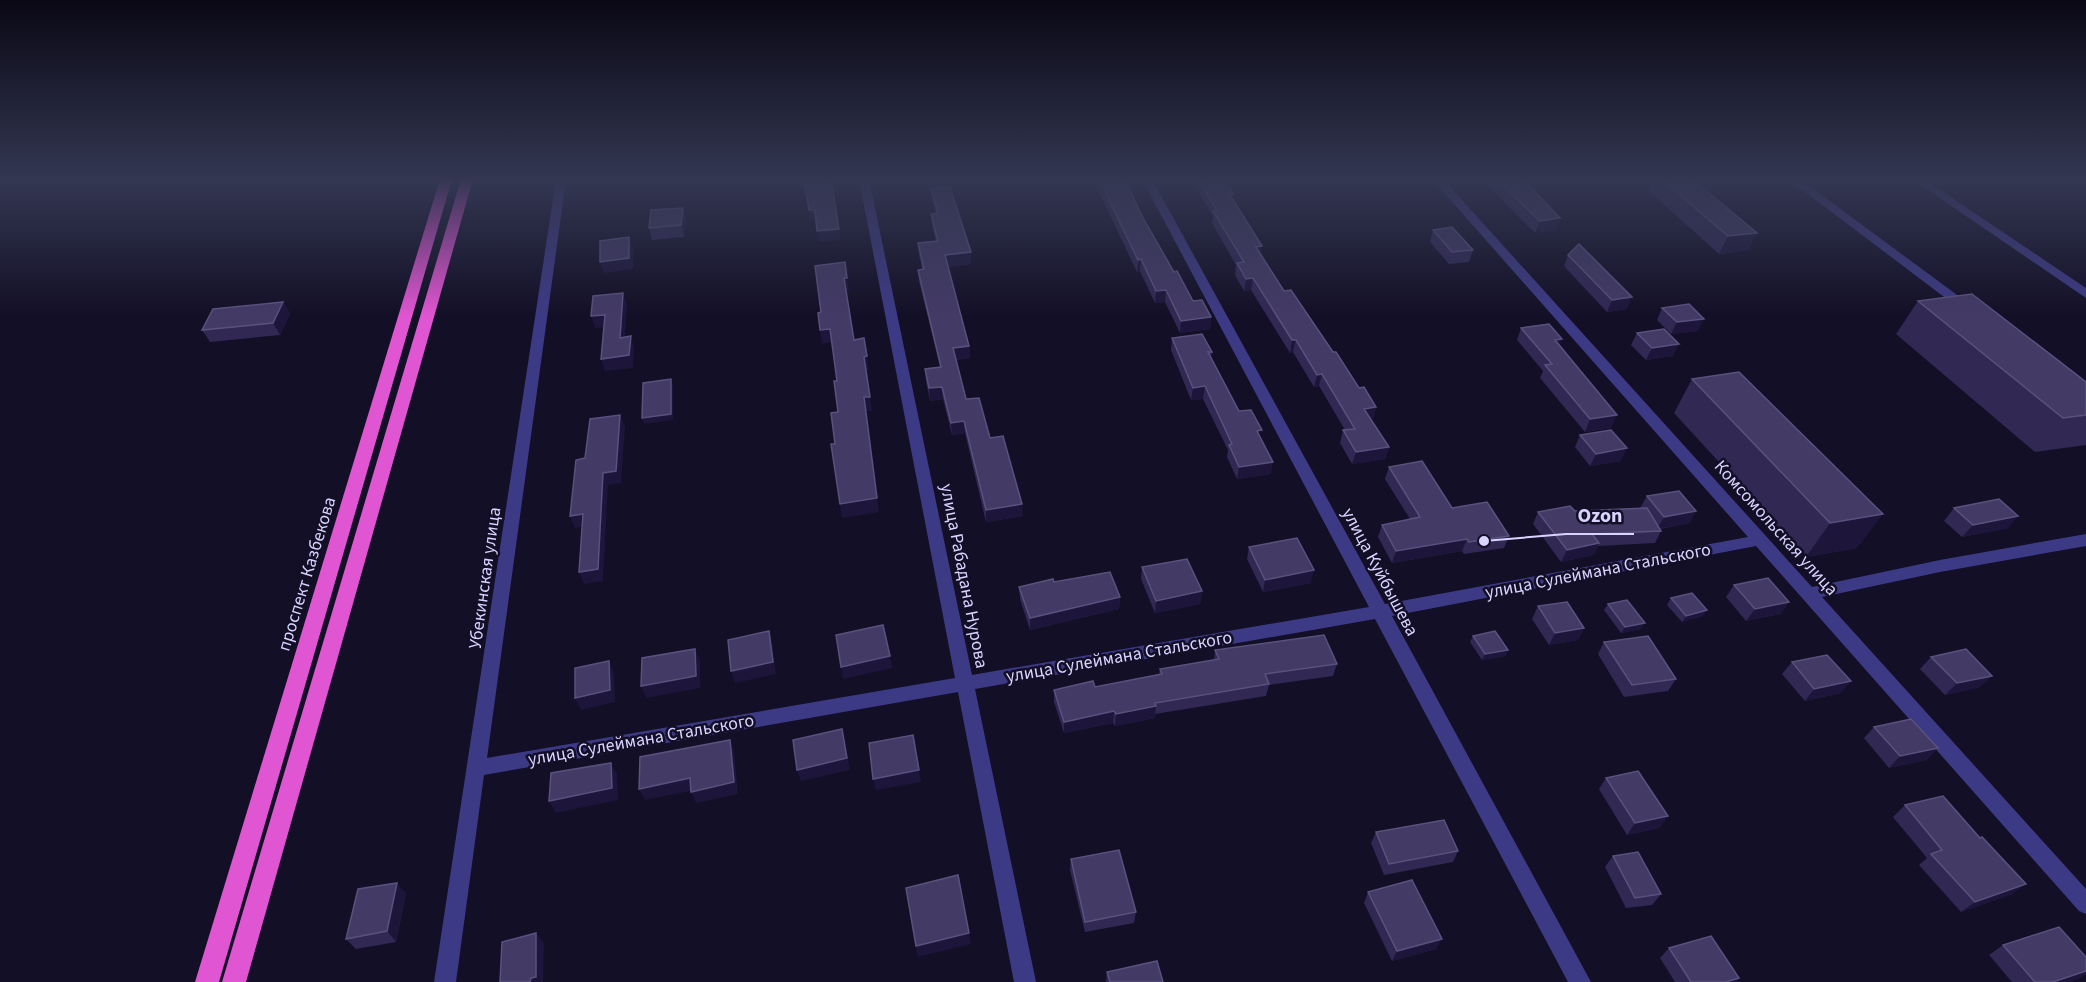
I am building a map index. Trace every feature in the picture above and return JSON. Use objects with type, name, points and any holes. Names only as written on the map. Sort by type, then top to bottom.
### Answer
[{"type":"highway","name":"проспект Казбекова","points":[[207,982],[432,225]]},
{"type":"highway","points":[[234,982],[454,225]]},
{"type":"street","name":"Убекинская улица","points":[[445,982],[554,225]]},
{"type":"street","name":"улица Рабадана Нурова","points":[[873,225],[1025,982]]},
{"type":"street","name":"улица Куйбышева","points":[[1172,225],[1580,982]]},
{"type":"street","name":"Комсомольская улица","points":[[1478,225],[2086,904]]},
{"type":"street","points":[[1854,225],[1982,320]]},
{"type":"street","points":[[1984,225],[2086,294]]},
{"type":"street","name":"улица Сулеймана Стальского","points":[[477,768],[1379,612],[1761,540]]},
{"type":"street","points":[[1808,594],[1940,566],[2086,540]]},
{"type":"building","points":[[649,225],[681,225],[681,225],[649,228]]},
{"type":"building","points":[[816,225],[838,225],[839,229],[817,231]]},
{"type":"building","points":[[934,225],[962,225],[971,252],[945,255],[969,346],[953,348],[966,399],[979,398],[990,438],[1003,436],[1022,504],[986,510],[964,421],[951,423],[942,387],[929,388],[925,369],[941,367],[918,270],[924,269],[918,243],[938,241]]},
{"type":"building","points":[[1121,225],[1147,225],[1193,301],[1202,300],[1211,317],[1181,321],[1166,290],[1156,291],[1141,259],[1138,260]]},
{"type":"building","points":[[1221,225],[1249,225],[1262,246],[1256,247],[1284,291],[1291,290],[1359,388],[1364,387],[1376,407],[1364,409],[1389,447],[1356,452],[1343,430],[1355,429],[1322,374],[1317,375],[1253,278],[1246,279],[1237,263],[1244,262]]},
{"type":"building","points":[[1715,225],[1747,225],[1757,233],[1728,236]]},
{"type":"building","points":[[1452,227],[1473,250],[1452,252],[1433,230]]},
{"type":"building","points":[[629,237],[629,258],[600,262],[600,241]]},
{"type":"building","points":[[1579,244],[1632,297],[1612,300],[1568,255]]},
{"type":"building","points":[[845,262],[847,278],[844,278],[854,340],[864,338],[867,356],[864,357],[870,397],[864,397],[877,498],[840,504],[831,444],[835,444],[831,413],[838,412],[834,381],[837,381],[830,329],[820,330],[818,313],[821,312],[815,266]]},
{"type":"building","points":[[623,293],[620,338],[631,336],[629,355],[601,359],[605,315],[591,316],[593,296]]},
{"type":"building","points":[[1972,294],[2086,382],[2086,415],[2063,418],[1918,301]]},
{"type":"building","points":[[283,302],[273,323],[202,330],[213,309]]},
{"type":"building","points":[[1689,304],[1704,319],[1677,322],[1662,308]]},
{"type":"building","points":[[1549,324],[1562,339],[1555,340],[1617,415],[1590,419],[1545,365],[1552,364],[1521,328]]},
{"type":"building","points":[[1664,329],[1679,344],[1652,348],[1637,333]]},
{"type":"building","points":[[1202,334],[1212,352],[1208,352],[1239,411],[1251,410],[1262,430],[1257,431],[1273,462],[1239,467],[1229,445],[1232,444],[1205,386],[1193,388],[1172,338]]},
{"type":"building","points":[[1739,372],[1883,514],[1830,523],[1692,379]]},
{"type":"building","points":[[671,379],[671,414],[642,418],[643,383]]},
{"type":"building","points":[[620,415],[616,471],[603,473],[598,569],[579,572],[583,514],[570,516],[576,460],[585,458],[590,419]]},
{"type":"building","points":[[1611,430],[1627,448],[1596,454],[1580,435]]},
{"type":"building","points":[[1422,461],[1452,508],[1487,502],[1509,536],[1469,542],[1467,539],[1396,551],[1382,525],[1420,517],[1389,467]]},
{"type":"building","points":[[1679,491],[1696,511],[1664,517],[1647,496]]},
{"type":"building","points":[[1999,499],[2018,516],[1973,525],[1954,508]]},
{"type":"building","points":[[1570,506],[1575,511],[1647,508],[1661,531],[1592,534],[1599,543],[1567,550],[1538,512]]},
{"type":"building","points":[[1297,538],[1314,570],[1265,580],[1249,547]]},
{"type":"building","points":[[1187,559],[1202,591],[1156,601],[1142,567]]},
{"type":"building","points":[[1110,572],[1120,597],[1030,618],[1019,587],[1053,579],[1054,582]]},
{"type":"building","points":[[1768,578],[1789,602],[1755,609],[1734,585]]},
{"type":"building","points":[[1692,593],[1707,610],[1686,616],[1671,598]]},
{"type":"building","points":[[1627,600],[1645,623],[1625,627],[1608,604]]},
{"type":"building","points":[[1567,602],[1584,628],[1555,633],[1538,606]]},
{"type":"building","points":[[883,625],[890,656],[841,667],[836,635]]},
{"type":"building","points":[[769,631],[773,662],[731,671],[728,640]]},
{"type":"building","points":[[1495,631],[1508,650],[1485,654],[1473,636]]},
{"type":"building","points":[[1324,635],[1337,664],[1265,674],[1269,684],[1155,703],[1156,706],[1116,714],[1114,711],[1064,722],[1054,690],[1093,681],[1095,687],[1162,674],[1160,669],[1219,659],[1215,650]]},
{"type":"building","points":[[1648,636],[1676,679],[1632,685],[1604,642]]},
{"type":"building","points":[[695,649],[696,676],[641,686],[642,658]]},
{"type":"building","points":[[1966,649],[1992,676],[1957,683],[1931,657]]},
{"type":"building","points":[[1827,655],[1851,681],[1814,689],[1792,662]]},
{"type":"building","points":[[609,661],[610,690],[575,698],[575,668]]},
{"type":"building","points":[[1911,719],[1938,748],[1900,756],[1874,727]]},
{"type":"building","points":[[842,729],[847,758],[797,770],[793,740]]},
{"type":"building","points":[[913,735],[919,770],[873,779],[869,743]]},
{"type":"building","points":[[730,740],[734,782],[691,792],[690,778],[639,789],[640,757]]},
{"type":"building","points":[[611,763],[612,788],[549,801],[551,773]]},
{"type":"building","points":[[1638,771],[1668,816],[1635,823],[1606,778]]},
{"type":"building","points":[[1943,796],[1980,838],[1982,837],[2026,884],[1975,902],[1931,854],[1942,850],[1905,805]]},
{"type":"building","points":[[1444,820],[1458,851],[1389,864],[1376,832]]},
{"type":"building","points":[[1119,850],[1136,912],[1085,922],[1071,859]]},
{"type":"building","points":[[1638,852],[1661,894],[1635,898],[1613,856]]},
{"type":"building","points":[[958,875],[969,933],[916,946],[906,888]]},
{"type":"building","points":[[1412,880],[1442,939],[1397,951],[1368,892]]},
{"type":"building","points":[[397,883],[387,931],[346,939],[358,889]]},
{"type":"building","points":[[2059,927],[2086,957],[2086,971],[2053,982],[2035,982],[2003,945]]},
{"type":"building","points":[[536,933],[536,977],[531,978],[530,982],[500,982],[502,942]]},
{"type":"building","points":[[1711,936],[1739,978],[1726,982],[1691,982],[1669,948]]},
{"type":"building","points":[[1157,961],[1163,982],[1110,982],[1107,972]]},
{"type":"place","name":"Ozon","points":[[1484,541]]}]
